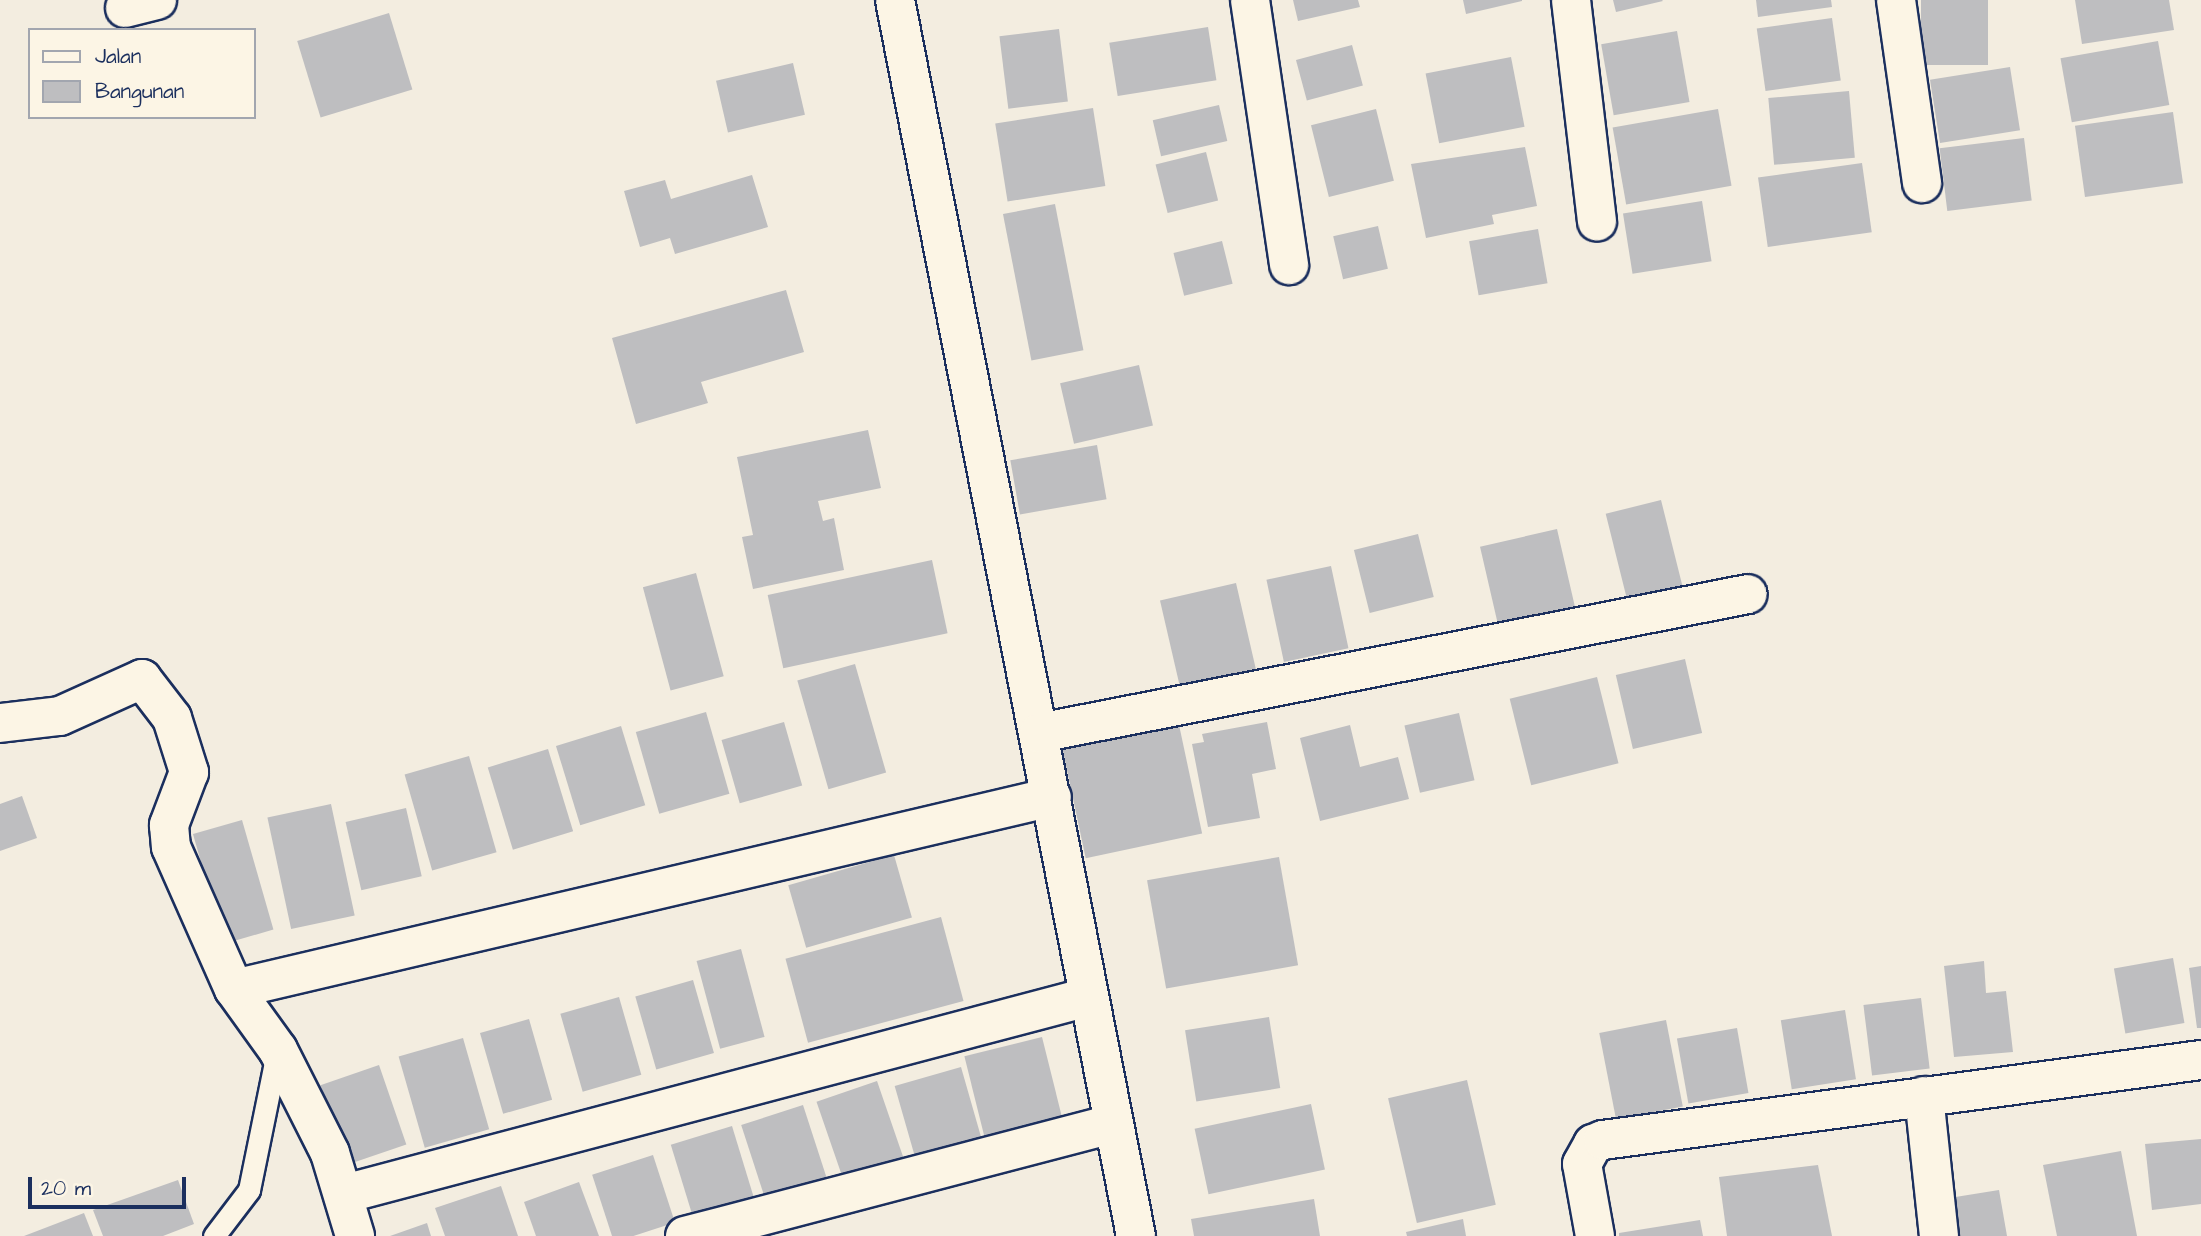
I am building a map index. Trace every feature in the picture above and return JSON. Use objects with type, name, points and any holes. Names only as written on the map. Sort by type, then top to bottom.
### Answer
[{"type":"street","points":[[895,0],[1052,797],[1112,1124],[1136,1236]]},
{"type":"street","points":[[1250,0],[1289,265]]},
{"type":"street","points":[[1572,0],[1597,220]]},
{"type":"street","points":[[1896,0],[1922,183]]},
{"type":"street","points":[[1039,733],[1748,594]]},
{"type":"street","points":[[0,723],[60,716],[142,678],[186,749],[188,782],[169,825],[171,847],[234,989],[278,1050],[344,1194],[355,1236]]},
{"type":"street","points":[[234,989],[1052,797]]},
{"type":"street","points":[[344,1194],[1088,997]]},
{"type":"street","points":[[1595,1236],[1583,1164],[1593,1144],[1924,1096],[2201,1060]]},
{"type":"street","points":[[1924,1096],[1939,1236]]},
{"type":"street","points":[[685,1236],[1112,1124]]},
{"type":"lane","points":[[214,1236],[249,1190],[278,1050]]},
{"type":"building","points":[[1293,0],[1358,0],[1360,7],[1298,21]]},
{"type":"building","points":[[1463,0],[1522,0],[1522,1],[1466,14]]},
{"type":"building","points":[[1613,0],[1662,0],[1663,1],[1616,12]]},
{"type":"building","points":[[1756,0],[1831,0],[1832,7],[1758,17]]},
{"type":"building","points":[[1921,0],[1988,0],[1988,65],[1921,65]]},
{"type":"building","points":[[2075,0],[2169,0],[2174,30],[2082,44]]},
{"type":"building","points":[[389,13],[412,90],[321,118],[297,41]]},
{"type":"building","points":[[1832,18],[1841,80],[1766,91],[1757,29]]},
{"type":"building","points":[[1208,27],[1216,80],[1118,96],[1109,43]]},
{"type":"building","points":[[1059,29],[1068,101],[1008,109],[999,36]]},
{"type":"building","points":[[1677,31],[1690,102],[1614,115],[1601,44]]},
{"type":"building","points":[[2158,41],[2169,105],[2072,122],[2061,58]]},
{"type":"building","points":[[1352,45],[1363,86],[1307,101],[1296,60]]},
{"type":"building","points":[[1511,57],[1525,127],[1439,143],[1426,74]]},
{"type":"building","points":[[793,63],[805,115],[728,132],[716,81]]},
{"type":"building","points":[[2010,67],[2020,130],[1940,143],[1930,80]]},
{"type":"building","points":[[1849,91],[1855,158],[1774,165],[1768,98]]},
{"type":"building","points":[[1219,105],[1227,141],[1161,156],[1153,120]]},
{"type":"building","points":[[1093,108],[1105,186],[1008,202],[995,123]]},
{"type":"building","points":[[1376,109],[1394,181],[1329,197],[1311,125]]},
{"type":"building","points":[[1718,109],[1732,186],[1626,204],[1613,128]]},
{"type":"building","points":[[2173,112],[2183,183],[2085,197],[2075,126]]},
{"type":"building","points":[[2024,138],[2032,201],[1947,211],[1940,148]]},
{"type":"building","points":[[1525,147],[1537,206],[1492,215],[1494,224],[1426,238],[1411,164]]},
{"type":"building","points":[[1206,152],[1218,201],[1168,213],[1156,165]]},
{"type":"building","points":[[1862,163],[1872,232],[1768,247],[1758,178]]},
{"type":"building","points":[[752,175],[768,227],[675,254],[670,238],[640,247],[624,191],[665,180],[671,199]]},
{"type":"building","points":[[1702,201],[1712,261],[1633,274],[1623,214]]},
{"type":"building","points":[[1055,204],[1083,350],[1031,360],[1003,214]]},
{"type":"building","points":[[1378,226],[1388,269],[1343,279],[1333,236]]},
{"type":"building","points":[[1538,229],[1548,283],[1479,295],[1469,241]]},
{"type":"building","points":[[1222,241],[1233,284],[1184,296],[1173,253]]},
{"type":"building","points":[[786,290],[804,352],[701,382],[708,403],[636,424],[612,338]]},
{"type":"building","points":[[1139,365],[1153,425],[1074,444],[1060,383]]},
{"type":"building","points":[[868,430],[881,488],[818,501],[823,521],[834,518],[844,570],[753,589],[742,537],[753,535],[737,457]]},
{"type":"building","points":[[1097,445],[1107,499],[1020,514],[1010,460]]},
{"type":"building","points":[[1661,500],[1682,585],[1627,599],[1606,514]]},
{"type":"building","points":[[1557,529],[1577,617],[1500,634],[1480,547]]},
{"type":"building","points":[[1418,534],[1434,597],[1370,613],[1354,550]]},
{"type":"building","points":[[932,560],[948,633],[783,668],[768,595]]},
{"type":"building","points":[[1331,566],[1348,648],[1284,662],[1266,580]]},
{"type":"building","points":[[696,573],[724,676],[671,691],[643,587]]},
{"type":"building","points":[[1236,583],[1256,669],[1180,686],[1160,601]]},
{"type":"building","points":[[1685,659],[1702,733],[1633,749],[1616,675]]},
{"type":"building","points":[[855,664],[886,773],[828,789],[797,681]]},
{"type":"building","points":[[1597,677],[1619,763],[1531,785],[1510,699]]},
{"type":"building","points":[[706,712],[729,794],[659,814],[636,732]]},
{"type":"building","points":[[1459,713],[1475,780],[1420,793],[1404,726]]},
{"type":"building","points":[[1178,720],[1202,833],[1086,858],[1062,745]]},
{"type":"building","points":[[784,722],[802,785],[740,803],[722,740]]},
{"type":"building","points":[[1267,722],[1276,769],[1252,774],[1260,818],[1208,827],[1192,744],[1204,742],[1202,734]]},
{"type":"building","points":[[1350,725],[1360,767],[1398,757],[1409,799],[1320,821],[1300,738]]},
{"type":"building","points":[[621,726],[645,805],[580,825],[556,746]]},
{"type":"building","points":[[548,749],[573,831],[513,850],[488,767]]},
{"type":"building","points":[[469,756],[497,852],[432,871],[405,774]]},
{"type":"building","points":[[22,796],[37,838],[0,851],[0,804]]},
{"type":"building","points":[[331,804],[355,916],[291,929],[267,818]]},
{"type":"building","points":[[406,808],[422,876],[361,890],[346,822]]},
{"type":"building","points":[[242,820],[273,930],[224,944],[193,834]]},
{"type":"building","points":[[894,855],[912,917],[806,948],[788,885]]},
{"type":"building","points":[[1279,857],[1298,965],[1166,989],[1147,880]]},
{"type":"building","points":[[941,917],[964,1001],[808,1043],[785,959]]},
{"type":"building","points":[[741,949],[765,1037],[720,1049],[697,961]]},
{"type":"building","points":[[2173,958],[2184,1023],[2125,1033],[2114,968]]},
{"type":"building","points":[[1984,961],[1986,993],[2006,991],[2013,1052],[1954,1057],[1944,966]]},
{"type":"building","points":[[2201,966],[2201,1028],[2197,1028],[2189,968]]},
{"type":"building","points":[[693,980],[714,1053],[656,1070],[635,997]]},
{"type":"building","points":[[619,997],[641,1075],[583,1092],[560,1014]]},
{"type":"building","points":[[1921,998],[1930,1068],[1872,1076],[1863,1005]]},
{"type":"building","points":[[1845,1010],[1856,1079],[1792,1089],[1781,1020]]},
{"type":"building","points":[[1269,1017],[1280,1088],[1196,1101],[1185,1030]]},
{"type":"building","points":[[529,1019],[552,1100],[503,1114],[480,1033]]},
{"type":"building","points":[[1666,1020],[1683,1106],[1616,1119],[1599,1033]]},
{"type":"building","points":[[1737,1028],[1748,1093],[1688,1104],[1677,1039]]},
{"type":"building","points":[[1042,1037],[1064,1123],[986,1143],[964,1056]]},
{"type":"building","points":[[463,1038],[489,1129],[425,1148],[399,1056]]},
{"type":"building","points":[[379,1065],[406,1144],[348,1165],[320,1085]]},
{"type":"building","points":[[961,1067],[983,1143],[916,1162],[895,1086]]},
{"type":"building","points":[[1467,1080],[1496,1205],[1417,1223],[1388,1098]]},
{"type":"building","points":[[877,1081],[905,1163],[845,1184],[816,1102]]},
{"type":"building","points":[[1311,1104],[1325,1170],[1209,1194],[1195,1129]]},
{"type":"building","points":[[803,1105],[828,1183],[767,1203],[741,1125]]},
{"type":"building","points":[[732,1126],[755,1200],[693,1218],[671,1145]]},
{"type":"building","points":[[2201,1139],[2201,1204],[2152,1210],[2145,1144]]},
{"type":"building","points":[[2121,1151],[2137,1236],[2057,1236],[2043,1165]]},
{"type":"building","points":[[653,1155],[675,1223],[633,1236],[612,1236],[592,1175]]},
{"type":"building","points":[[1818,1165],[1832,1236],[1727,1236],[1719,1177]]},
{"type":"building","points":[[178,1180],[194,1224],[163,1236],[103,1236],[93,1210]]},
{"type":"building","points":[[579,1182],[599,1236],[536,1236],[524,1202]]},
{"type":"building","points":[[501,1186],[518,1236],[445,1236],[435,1208]]},
{"type":"building","points":[[1999,1190],[2007,1236],[1950,1236],[1943,1199]]},
{"type":"building","points":[[1314,1199],[1320,1236],[1194,1236],[1191,1219]]},
{"type":"building","points":[[84,1213],[93,1236],[24,1236]]},
{"type":"building","points":[[1463,1219],[1466,1236],[1407,1236],[1406,1232]]},
{"type":"building","points":[[1700,1220],[1703,1236],[1619,1236],[1619,1233]]},
{"type":"building","points":[[427,1223],[431,1236],[390,1236]]}]
